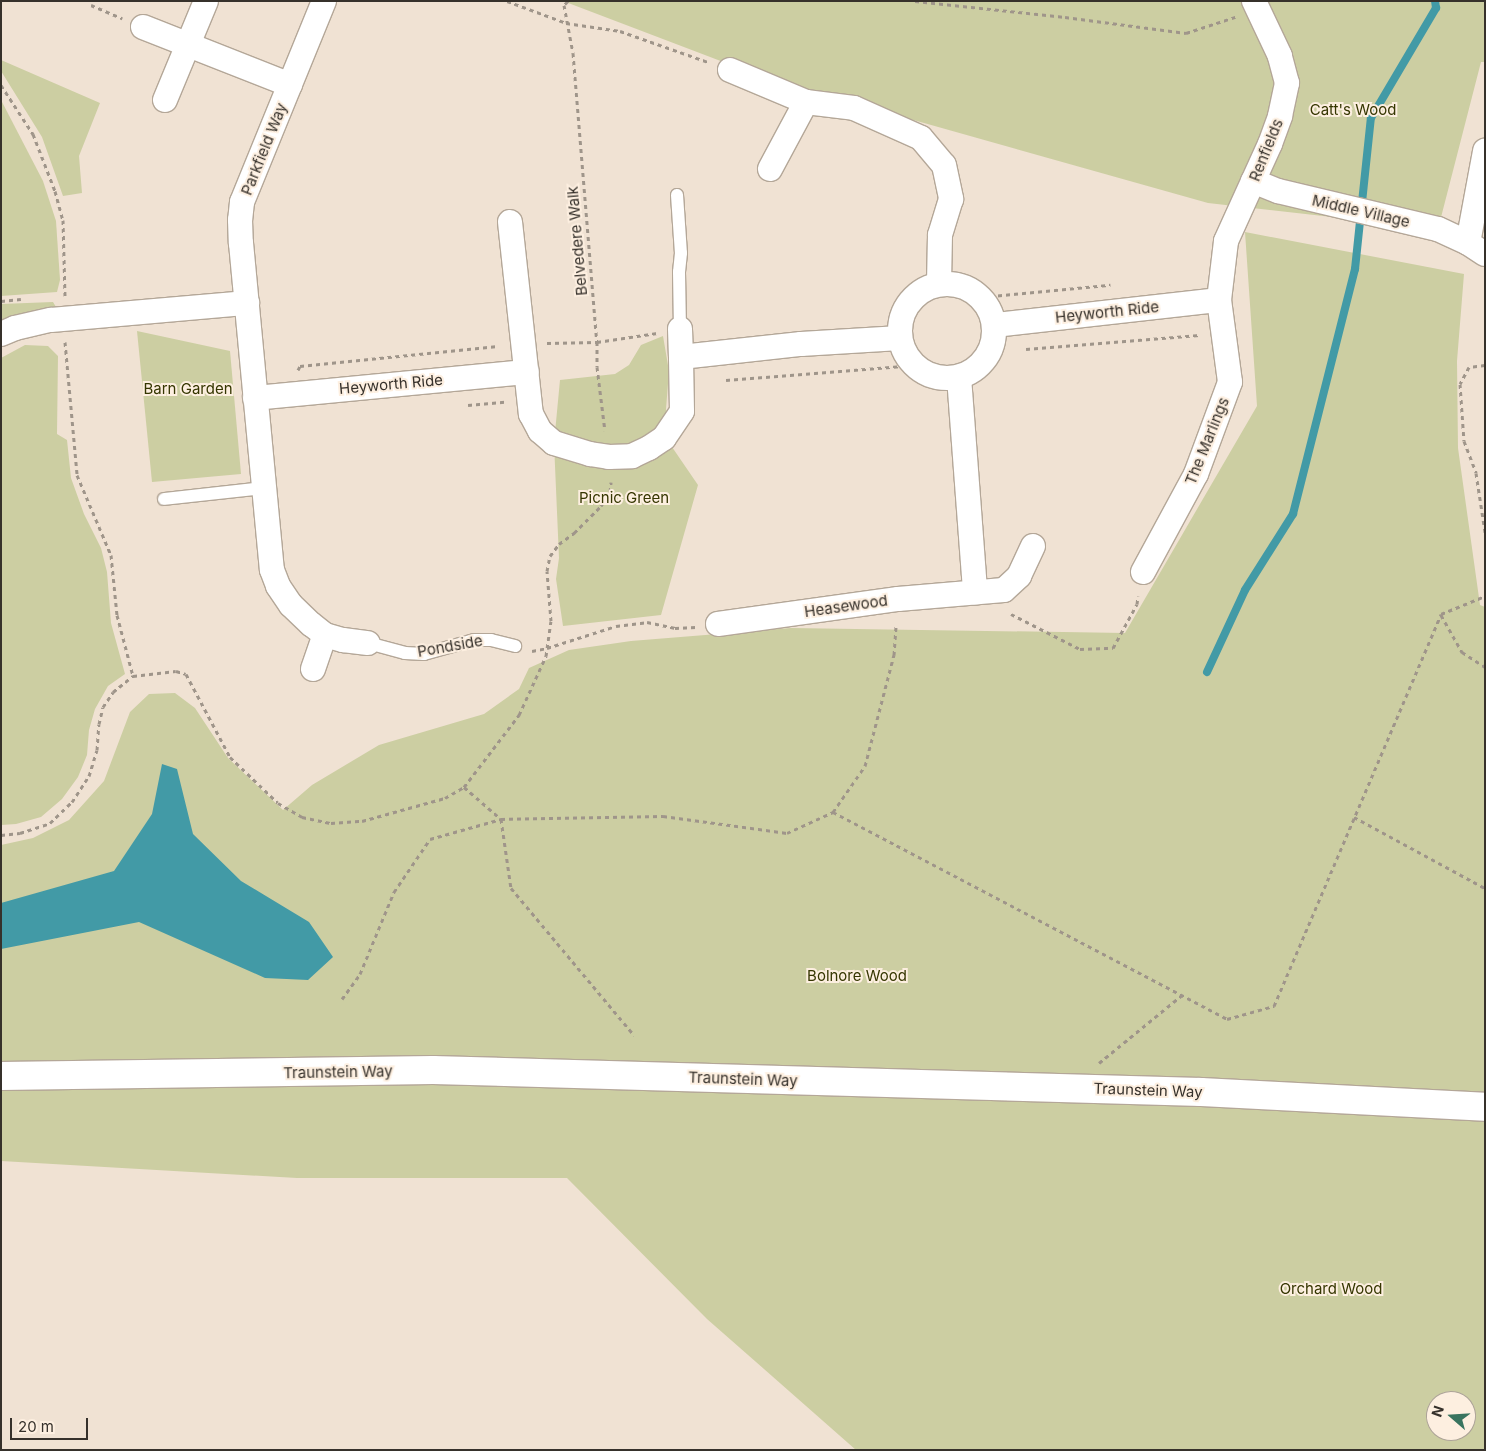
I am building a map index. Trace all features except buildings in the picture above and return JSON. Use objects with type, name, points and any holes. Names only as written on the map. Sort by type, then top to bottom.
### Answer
[{"type":"highway","name":"Traunstein Way","points":[[1,1076],[433,1070],[1201,1092],[1485,1107]]},
{"type":"street","points":[[165,100],[206,1]]},
{"type":"street","name":"Parkfield Way","points":[[255,398],[240,220],[242,202],[324,1]]},
{"type":"street","name":"Renfields","points":[[1219,300],[1226,241],[1277,125],[1286,83],[1280,56],[1256,5]]},
{"type":"street","points":[[143,27],[290,84]]},
{"type":"street","points":[[730,70],[806,102],[854,108],[921,138],[944,165],[951,198],[940,236],[939,283]]},
{"type":"street","points":[[770,170],[806,102]]},
{"type":"street","name":"Middle Village","points":[[1253,181],[1278,191],[1438,229],[1476,248],[1485,151]]},
{"type":"street","points":[[510,222],[528,372],[531,414],[540,432],[554,443],[608,458],[632,456],[664,438],[682,411],[680,329]]},
{"type":"street","points":[[939,283],[962,286],[982,297],[990,310],[995,325],[995,338],[990,352],[983,363],[972,372],[959,377],[943,378],[928,374],[915,365],[905,353],[900,338],[900,323],[909,303],[925,288],[939,283]]},
{"type":"street","name":"Heyworth Ride","points":[[995,325],[1219,300]]},
{"type":"street","name":"The Marlings","points":[[1143,572],[1196,474],[1230,382],[1219,300]]},
{"type":"street","points":[[1,334],[15,328],[52,320],[247,303]]},
{"type":"street","points":[[681,357],[801,344],[900,338]]},
{"type":"street","name":"Heyworth Ride","points":[[255,398],[528,372]]},
{"type":"street","points":[[959,377],[975,592]]},
{"type":"street","name":"Pondside","points":[[255,398],[269,551],[278,586],[290,605],[325,635],[368,644]]},
{"type":"street","points":[[1004,590],[1019,576],[1033,546]]},
{"type":"street","name":"Heasewood","points":[[718,624],[898,599],[1004,590]]},
{"type":"street","points":[[313,669],[325,635]]},
{"type":"lane","points":[[677,195],[681,253],[679,272],[680,329]]},
{"type":"lane","points":[[164,499],[264,488]]},
{"type":"lane","name":"Pondside","points":[[368,644],[405,653],[424,654],[474,640],[492,640],[515,646]]},
{"type":"path","points":[[507,1],[566,23],[620,31],[730,70]]},
{"type":"path","name":"Belvedere Walk","points":[[464,787],[519,715],[546,656],[552,620],[547,571],[550,556],[559,544],[574,533],[601,506],[610,492],[608,458],[597,367],[597,342],[573,53],[564,5],[568,1]]},
{"type":"path","points":[[915,1],[1065,17],[1186,33],[1256,5]]},
{"type":"path","points":[[91,5],[143,27]]},
{"type":"path","points":[[1,85],[33,134],[55,191],[63,220],[64,300]]},
{"type":"path","points":[[982,297],[1116,284]]},
{"type":"path","points":[[285,394],[300,366],[524,343],[597,342],[680,329]]},
{"type":"path","points":[[990,352],[1224,333]]},
{"type":"path","points":[[65,336],[77,475],[111,555],[117,615],[133,676]]},
{"type":"path","points":[[682,383],[915,365]]},
{"type":"path","points":[[1485,365],[1469,367],[1460,384],[1464,441],[1476,473],[1485,532]]},
{"type":"path","points":[[1004,590],[1009,613],[1080,649],[1113,648],[1137,604],[1143,572]]},
{"type":"path","points":[[834,812],[1227,1019],[1274,1006],[1441,614],[1485,596]]},
{"type":"path","points":[[342,999],[360,974],[394,892],[430,838],[501,819],[663,816],[787,833],[834,812],[865,766],[894,655],[898,599]]},
{"type":"path","points":[[1441,614],[1462,652],[1485,667]]},
{"type":"path","points":[[547,648],[616,626],[647,622],[675,628],[707,627],[718,624]]},
{"type":"path","points":[[1,835],[20,833],[50,823],[72,802],[89,776],[97,750],[99,724],[103,707],[113,692],[133,676],[176,671],[186,674],[230,757],[278,803],[302,817],[330,823],[362,821],[445,798],[464,787],[501,819],[511,888],[634,1035]]},
{"type":"path","points":[[1354,817],[1485,888]]},
{"type":"path","points":[[1093,1067],[1182,995]]},
{"type":"green space","name":"Catt's Wood","points":[[563,1],[1485,1],[1485,62],[1481,62],[1438,229],[1208,203],[768,79]]},
{"type":"green space","points":[[1,60],[100,103],[79,156],[82,193],[63,196],[42,137],[1,71]]},
{"type":"green space","points":[[1,100],[43,181],[56,221],[60,280],[57,292],[1,296]]},
{"type":"green space","name":"Bolnore Wood","points":[[1245,232],[1464,274],[1457,361],[1458,448],[1480,605],[1485,607],[1485,1450],[856,1450],[707,1319],[567,1178],[297,1178],[1,1161],[1,845],[33,838],[69,820],[104,781],[130,712],[149,694],[175,693],[195,708],[228,758],[283,810],[312,785],[379,745],[484,714],[519,689],[529,668],[569,650],[631,641],[791,628],[1125,633],[1257,406]]},
{"type":"green space","points":[[53,302],[56,307],[17,315],[1,322],[1,304]]},
{"type":"green space","name":"Barn Garden","points":[[137,331],[230,351],[241,474],[152,482]]},
{"type":"green space","name":"Picnic Green","points":[[663,336],[669,371],[666,409],[672,447],[698,485],[661,615],[563,626],[556,579],[559,558],[554,443],[560,380],[615,374],[629,365],[641,345]]},
{"type":"green space","points":[[25,345],[48,346],[58,356],[57,434],[67,440],[71,478],[84,514],[101,548],[107,572],[111,623],[125,674],[108,686],[95,709],[89,730],[87,755],[78,777],[62,799],[41,817],[16,824],[1,825],[1,358]]},
{"type":"water","points":[[162,764],[177,769],[193,834],[241,881],[309,922],[333,957],[308,980],[265,978],[139,922],[1,949],[1,903],[114,871],[152,814]]},
{"type":"waterway","points":[[1207,672],[1245,590],[1293,514],[1355,269],[1371,118],[1436,8],[1435,1]]},
{"type":"park label","name":"Orchard Wood","points":[[1331,1289]]}]
